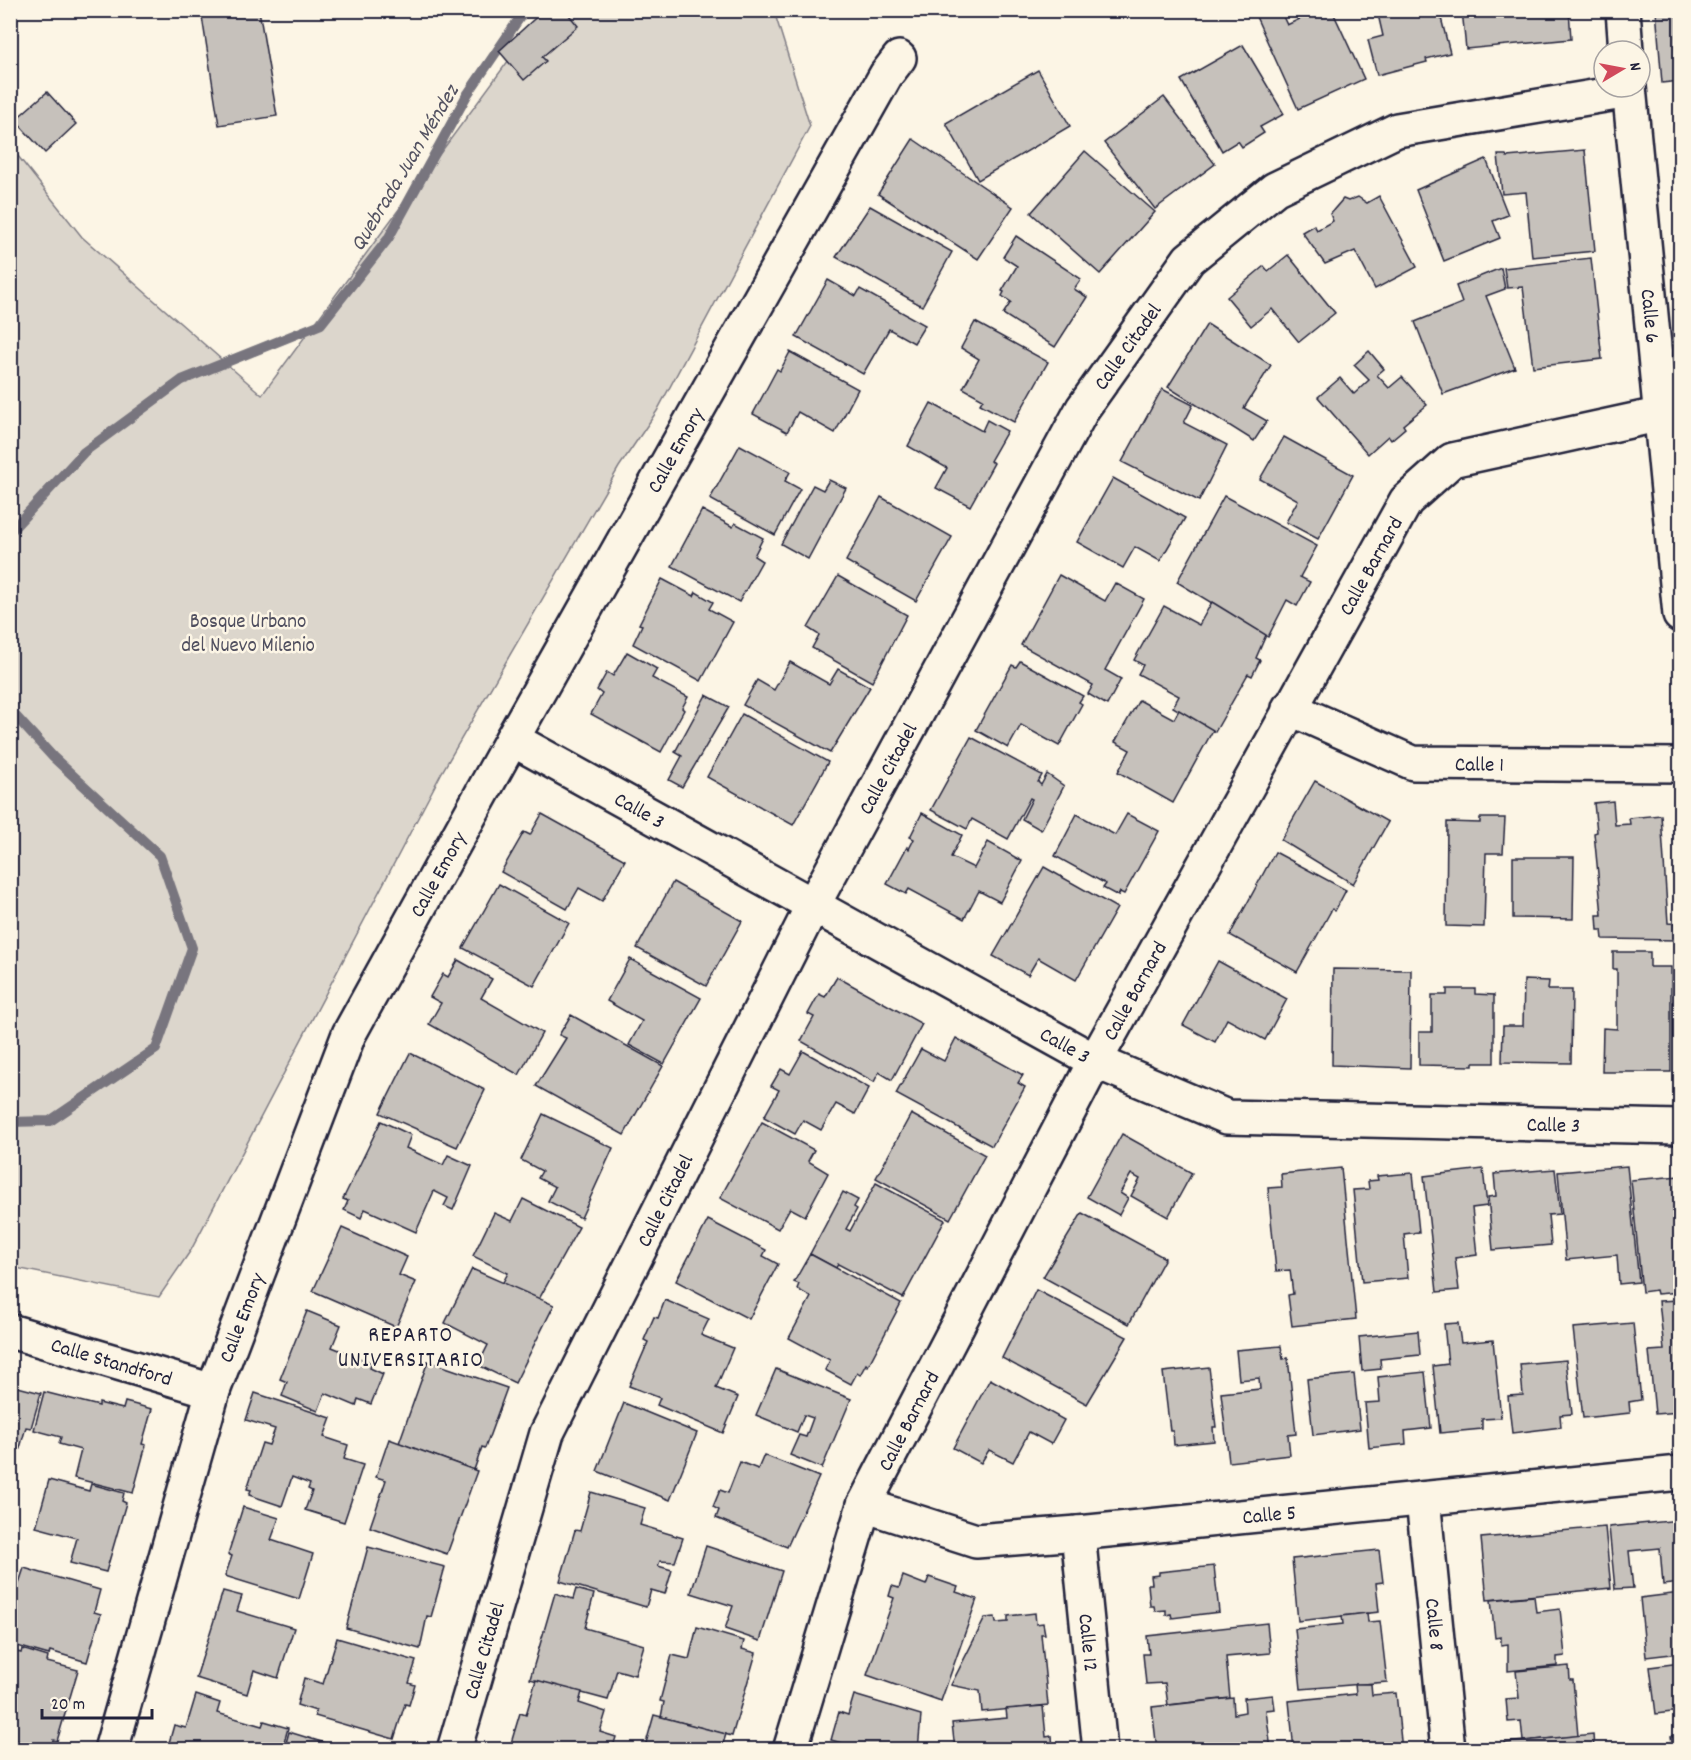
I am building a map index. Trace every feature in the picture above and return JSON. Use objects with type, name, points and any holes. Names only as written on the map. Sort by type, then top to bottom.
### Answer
[{"type":"street","points":[[1623,10],[1625,39]]},
{"type":"street","name":"Calle Emory","points":[[111,1749],[213,1391],[349,1034],[512,739],[886,75],[899,58]]},
{"type":"street","name":"Calle Citadel","points":[[454,1749],[547,1434],[813,905],[1083,408],[1189,259],[1275,189],[1397,130],[1592,96]]},
{"type":"street","name":"Calle 6","points":[[1630,99],[1680,615]]},
{"type":"street","name":"Calle Barnard","points":[[790,1749],[864,1504],[1095,1061],[1406,501],[1452,460],[1662,414]]},
{"type":"street","name":"Calle 1","points":[[1290,708],[1413,763],[1680,765]]},
{"type":"street","name":"Calle 3","points":[[512,739],[1095,1061],[1227,1117],[1680,1127]]},
{"type":"street","name":"Calle Standford","points":[[10,1331],[213,1391]]},
{"type":"street","name":"Calle 5","points":[[864,1504],[976,1541],[1078,1533],[1680,1473]]},
{"type":"street","name":"Calle 8","points":[[1423,1499],[1448,1749]]},
{"type":"street","name":"Calle 12","points":[[1078,1533],[1100,1749]]},
{"type":"green space","name":"Bosque Urbano del Nuevo Milenio","points":[[545,11],[774,11],[810,126],[657,411],[619,467],[442,772],[191,1250],[159,1297],[11,1267],[10,146],[82,237],[262,395]]},
{"type":"building","points":[[201,10],[259,10],[277,116],[219,125]]},
{"type":"building","points":[[544,10],[565,10],[578,26],[542,57],[546,61],[524,80],[499,51]]},
{"type":"building","points":[[1253,10],[1280,10],[1287,25],[1319,10],[1332,10],[1364,79],[1298,109]]},
{"type":"building","points":[[1377,10],[1439,10],[1450,53],[1426,59],[1427,62],[1377,75],[1368,40],[1383,36]]},
{"type":"building","points":[[1462,10],[1569,10],[1571,39],[1466,49]]},
{"type":"building","points":[[1656,10],[1680,10],[1680,81],[1662,83]]},
{"type":"building","points":[[1243,45],[1284,114],[1260,127],[1264,133],[1242,147],[1238,141],[1222,151],[1181,80]]},
{"type":"building","points":[[1038,70],[1070,126],[978,180],[946,123]]},
{"type":"building","points":[[47,92],[76,124],[45,153],[15,120]]},
{"type":"building","points":[[1164,97],[1215,164],[1155,209],[1104,143]]},
{"type":"building","points":[[1680,128],[1680,195],[1674,129]]},
{"type":"building","points":[[913,139],[1013,207],[978,259],[878,194]]},
{"type":"building","points":[[1585,150],[1595,251],[1532,257],[1526,192],[1502,194],[1498,155],[1507,157]]},
{"type":"building","points":[[1085,151],[1155,212],[1100,274],[1031,213]]},
{"type":"building","points":[[1486,159],[1508,215],[1493,221],[1500,238],[1444,261],[1416,190]]},
{"type":"building","points":[[1379,196],[1417,267],[1375,289],[1355,251],[1325,264],[1302,232],[1314,225],[1317,230],[1333,221],[1330,214],[1343,199],[1348,201],[1358,197],[1367,203]]},
{"type":"building","points":[[870,206],[952,252],[922,306],[836,257]]},
{"type":"building","points":[[1016,236],[1081,279],[1074,289],[1087,297],[1055,347],[1003,314],[1011,302],[1002,296],[1004,292],[1002,291],[1017,266],[1003,257]]},
{"type":"building","points":[[1288,255],[1335,313],[1299,342],[1272,309],[1251,326],[1227,297],[1264,266],[1268,271]]},
{"type":"building","points":[[1591,258],[1602,359],[1533,367],[1523,287],[1507,288],[1504,268]]},
{"type":"building","points":[[1501,268],[1505,289],[1486,296],[1515,368],[1443,394],[1415,322],[1462,303],[1456,286]]},
{"type":"building","points":[[828,280],[856,296],[860,289],[925,325],[914,343],[889,329],[863,374],[796,337]]},
{"type":"building","points":[[975,322],[1048,362],[1014,422],[980,404],[983,399],[963,388],[979,359],[961,348]]},
{"type":"building","points":[[1207,324],[1271,365],[1244,408],[1267,421],[1254,441],[1168,387]]},
{"type":"building","points":[[1369,351],[1384,369],[1377,375],[1389,388],[1402,377],[1427,405],[1403,425],[1405,428],[1391,440],[1388,436],[1368,454],[1318,397],[1340,378],[1354,394],[1369,380],[1354,365]]},
{"type":"building","points":[[790,352],[858,389],[835,433],[798,412],[787,432],[753,414],[777,369],[780,371]]},
{"type":"building","points":[[1162,389],[1193,405],[1184,423],[1227,445],[1199,501],[1122,462]]},
{"type":"building","points":[[931,403],[982,431],[987,420],[1007,431],[990,461],[994,463],[970,506],[936,488],[947,468],[908,446]]},
{"type":"building","points":[[1284,437],[1353,475],[1318,539],[1286,522],[1298,500],[1260,479]]},
{"type":"building","points":[[740,445],[790,472],[785,481],[800,489],[775,535],[710,499]]},
{"type":"building","points":[[1113,478],[1185,518],[1160,561],[1135,547],[1123,568],[1077,542]]},
{"type":"building","points":[[829,480],[846,488],[808,559],[781,544],[813,485],[823,490]]},
{"type":"building","points":[[1224,496],[1317,546],[1300,577],[1310,582],[1297,606],[1287,600],[1268,637],[1177,582]]},
{"type":"building","points":[[881,497],[952,537],[916,601],[846,561]]},
{"type":"building","points":[[702,510],[733,527],[735,523],[763,538],[754,556],[762,561],[739,602],[672,566]]},
{"type":"building","points":[[1059,575],[1105,601],[1115,583],[1144,599],[1105,670],[1121,679],[1107,705],[1088,694],[1093,685],[1021,645]]},
{"type":"building","points":[[838,576],[907,615],[872,682],[812,648],[819,635],[808,628]]},
{"type":"building","points":[[662,579],[694,596],[696,592],[713,602],[709,609],[733,622],[701,681],[633,644],[642,625],[639,624]]},
{"type":"building","points":[[1212,602],[1266,635],[1256,658],[1260,660],[1252,676],[1248,674],[1215,732],[1173,707],[1179,696],[1138,674],[1143,665],[1134,660],[1164,606],[1199,625]]},
{"type":"building","points":[[627,652],[657,669],[652,678],[688,697],[682,708],[684,710],[661,752],[591,714],[602,694],[597,690],[607,672],[613,676]]},
{"type":"building","points":[[1020,661],[1083,696],[1079,702],[1082,704],[1059,746],[1021,725],[1008,748],[976,730],[1012,665],[1016,667]]},
{"type":"building","points":[[790,662],[829,684],[838,669],[870,687],[830,753],[743,705],[757,680],[774,690]]},
{"type":"building","points":[[706,695],[729,707],[682,787],[669,780],[682,756],[675,752]]},
{"type":"building","points":[[1139,700],[1174,719],[1179,710],[1213,730],[1173,803],[1118,772],[1130,750],[1115,742]]},
{"type":"building","points":[[742,714],[828,762],[793,825],[707,777]]},
{"type":"building","points":[[971,737],[1042,775],[1038,782],[1041,785],[1047,774],[1064,786],[1041,830],[1022,819],[1032,799],[1030,798],[1008,839],[972,819],[967,829],[931,810]]},
{"type":"building","points":[[1315,781],[1388,822],[1353,884],[1281,840]]},
{"type":"building","points":[[1613,801],[1615,825],[1630,824],[1629,818],[1661,815],[1668,923],[1680,924],[1680,940],[1603,939],[1602,930],[1598,930],[1597,915],[1602,915],[1594,833],[1597,832],[1594,803]]},
{"type":"building","points":[[922,813],[962,835],[951,857],[974,868],[988,842],[1022,861],[1000,902],[979,891],[964,919],[909,889],[906,894],[887,884],[907,847],[909,849],[914,839],[910,837]]},
{"type":"building","points":[[542,814],[625,860],[602,901],[579,888],[567,909],[501,872],[524,832],[530,835]]},
{"type":"building","points":[[1077,814],[1115,835],[1127,814],[1159,831],[1124,894],[1120,892],[1118,896],[1103,888],[1106,884],[1055,856]]},
{"type":"building","points":[[1480,818],[1505,818],[1503,853],[1486,853],[1484,927],[1446,926],[1447,822],[1480,823]]},
{"type":"building","points":[[1275,852],[1346,890],[1335,911],[1332,909],[1297,972],[1230,935]]},
{"type":"building","points":[[1513,857],[1574,857],[1573,919],[1513,918]]},
{"type":"building","points":[[1044,867],[1117,908],[1076,980],[1038,958],[1028,975],[993,956]]},
{"type":"building","points":[[673,882],[742,921],[706,986],[637,948]]},
{"type":"building","points":[[499,884],[569,923],[534,986],[463,948]]},
{"type":"building","points":[[1613,952],[1650,952],[1650,967],[1671,967],[1671,1072],[1602,1072],[1603,1028],[1617,1029],[1617,969],[1613,969]]},
{"type":"building","points":[[630,959],[701,998],[664,1064],[629,1045],[642,1021],[607,1001]]},
{"type":"building","points":[[458,960],[492,979],[481,998],[542,1033],[519,1075],[429,1024],[441,1003],[430,997],[443,974],[448,977]]},
{"type":"building","points":[[1218,961],[1287,999],[1265,1040],[1227,1019],[1215,1042],[1183,1025]]},
{"type":"building","points":[[1333,969],[1411,970],[1410,1068],[1332,1065]]},
{"type":"building","points":[[837,977],[922,1024],[892,1080],[879,1072],[874,1082],[801,1041],[814,1017],[808,1014],[819,994],[825,997]]},
{"type":"building","points":[[1524,980],[1549,981],[1548,990],[1572,990],[1571,1063],[1502,1062],[1503,1026],[1523,1026]]},
{"type":"building","points":[[1447,989],[1475,989],[1475,994],[1494,995],[1494,1063],[1473,1063],[1473,1066],[1419,1065],[1419,1032],[1432,1032],[1432,995],[1447,995]]},
{"type":"building","points":[[571,1015],[663,1066],[624,1135],[536,1086],[566,1038],[559,1035]]},
{"type":"building","points":[[956,1038],[1023,1075],[1018,1083],[1025,1087],[992,1146],[896,1094],[921,1049],[944,1061]]},
{"type":"building","points":[[803,1051],[869,1088],[855,1114],[836,1104],[821,1130],[803,1120],[795,1134],[764,1117],[779,1090],[771,1086],[781,1069],[790,1074]]},
{"type":"building","points":[[410,1053],[485,1090],[457,1147],[380,1113]]},
{"type":"building","points":[[543,1114],[613,1148],[581,1218],[548,1201],[555,1187],[538,1178],[542,1171],[521,1160]]},
{"type":"building","points":[[911,1114],[985,1155],[950,1219],[876,1178]]},
{"type":"building","points":[[381,1121],[411,1135],[406,1148],[443,1165],[448,1155],[472,1166],[453,1210],[444,1206],[448,1198],[434,1191],[416,1232],[365,1209],[361,1218],[344,1210],[348,1201],[343,1199]]},
{"type":"building","points":[[762,1122],[814,1150],[808,1161],[828,1173],[805,1216],[790,1208],[778,1229],[720,1198]]},
{"type":"building","points":[[1122,1134],[1192,1173],[1168,1217],[1131,1196],[1140,1179],[1131,1174],[1120,1193],[1128,1198],[1119,1215],[1087,1197]]},
{"type":"building","points":[[1627,1166],[1639,1282],[1619,1284],[1617,1255],[1566,1260],[1558,1172]]},
{"type":"building","points":[[1341,1168],[1356,1319],[1292,1326],[1288,1295],[1293,1294],[1290,1270],[1276,1271],[1268,1188],[1282,1187],[1281,1174]]},
{"type":"building","points":[[1483,1169],[1487,1206],[1472,1208],[1477,1255],[1455,1258],[1459,1290],[1437,1292],[1424,1176]]},
{"type":"building","points":[[1555,1169],[1560,1214],[1548,1215],[1551,1245],[1493,1250],[1488,1197],[1496,1196],[1494,1174]]},
{"type":"building","points":[[1413,1173],[1419,1232],[1404,1234],[1408,1278],[1362,1282],[1353,1190],[1369,1189],[1368,1181],[1378,1180],[1377,1176]]},
{"type":"building","points":[[1680,1176],[1680,1292],[1657,1294],[1656,1290],[1642,1292],[1631,1180]]},
{"type":"building","points":[[876,1183],[945,1220],[903,1298],[838,1264],[836,1268],[810,1254],[843,1192],[858,1200],[854,1207],[857,1209],[846,1229],[850,1231]]},
{"type":"building","points":[[523,1199],[579,1227],[539,1299],[502,1284],[508,1273],[473,1256],[494,1213],[512,1221]]},
{"type":"building","points":[[1082,1213],[1165,1258],[1129,1324],[1043,1277]]},
{"type":"building","points":[[708,1220],[766,1250],[763,1256],[778,1264],[749,1319],[676,1281]]},
{"type":"building","points":[[342,1228],[407,1257],[399,1275],[416,1282],[396,1327],[313,1291]]},
{"type":"building","points":[[810,1254],[901,1303],[868,1366],[866,1364],[860,1375],[857,1373],[851,1384],[825,1370],[830,1360],[789,1338],[811,1297],[797,1289],[799,1284],[794,1282]]},
{"type":"building","points":[[472,1269],[554,1305],[515,1383],[478,1365],[488,1345],[445,1323]]},
{"type":"building","points":[[1036,1290],[1127,1337],[1087,1404],[1002,1358]]},
{"type":"building","points":[[665,1300],[709,1319],[701,1335],[733,1348],[716,1388],[738,1397],[723,1433],[657,1405],[660,1398],[629,1386],[648,1342],[644,1340],[654,1317],[658,1318]]},
{"type":"building","points":[[1680,1300],[1680,1412],[1655,1414],[1649,1351],[1664,1350],[1659,1301]]},
{"type":"building","points":[[307,1311],[341,1325],[332,1347],[372,1363],[370,1368],[383,1374],[371,1404],[358,1399],[356,1406],[325,1393],[318,1411],[282,1396],[287,1382],[280,1379]]},
{"type":"building","points":[[1458,1323],[1461,1343],[1493,1340],[1501,1418],[1482,1419],[1482,1429],[1440,1433],[1433,1366],[1448,1364],[1444,1324]]},
{"type":"building","points":[[1633,1323],[1641,1400],[1629,1402],[1630,1413],[1583,1418],[1573,1328]]},
{"type":"building","points":[[1418,1331],[1420,1355],[1380,1359],[1381,1369],[1362,1371],[1359,1337]]},
{"type":"building","points":[[1281,1346],[1283,1359],[1288,1358],[1296,1434],[1288,1435],[1290,1455],[1229,1462],[1221,1393],[1260,1389],[1259,1378],[1239,1380],[1236,1350]]},
{"type":"building","points":[[1566,1360],[1572,1414],[1560,1415],[1561,1427],[1512,1433],[1508,1396],[1523,1395],[1520,1364]]},
{"type":"building","points":[[428,1361],[507,1388],[485,1448],[482,1447],[474,1470],[399,1443]]},
{"type":"building","points":[[1209,1367],[1216,1427],[1213,1427],[1214,1441],[1174,1445],[1173,1431],[1170,1431],[1163,1372]]},
{"type":"building","points":[[776,1369],[851,1399],[822,1468],[790,1455],[799,1435],[806,1437],[813,1418],[804,1415],[797,1432],[756,1415]]},
{"type":"building","points":[[1425,1372],[1431,1428],[1405,1431],[1406,1444],[1369,1448],[1365,1403],[1380,1402],[1378,1377]]},
{"type":"building","points":[[1354,1374],[1360,1429],[1313,1435],[1307,1379]]},
{"type":"building","points":[[990,1379],[1064,1420],[1051,1444],[1029,1432],[1013,1462],[989,1450],[981,1463],[953,1448]]},
{"type":"building","points":[[10,1385],[41,1393],[31,1428],[26,1427],[18,1455],[10,1453]]},
{"type":"building","points":[[44,1392],[99,1406],[99,1403],[123,1409],[125,1402],[152,1409],[142,1444],[146,1445],[133,1493],[74,1478],[81,1450],[59,1444],[61,1437],[34,1430]]},
{"type":"building","points":[[255,1393],[331,1418],[324,1437],[348,1445],[344,1459],[363,1465],[344,1522],[305,1510],[312,1491],[308,1489],[310,1484],[292,1477],[282,1506],[249,1495],[251,1490],[247,1489],[262,1443],[269,1445],[275,1429],[246,1420]]},
{"type":"building","points":[[624,1403],[697,1433],[670,1500],[597,1471]]},
{"type":"building","points":[[389,1439],[477,1471],[447,1554],[370,1527],[386,1480],[376,1477]]},
{"type":"building","points":[[764,1455],[819,1477],[787,1547],[716,1518],[719,1510],[713,1507],[720,1490],[728,1493],[740,1462],[758,1469]]},
{"type":"building","points":[[49,1480],[89,1491],[91,1484],[124,1493],[122,1501],[126,1503],[106,1572],[70,1563],[77,1538],[36,1527]]},
{"type":"building","points":[[591,1492],[645,1508],[640,1525],[683,1538],[675,1562],[660,1561],[658,1566],[672,1570],[665,1594],[651,1590],[646,1607],[560,1581],[575,1530],[580,1531]]},
{"type":"building","points":[[243,1507],[279,1518],[271,1540],[313,1554],[299,1599],[225,1576],[232,1556],[228,1554]]},
{"type":"building","points":[[1680,1520],[1680,1583],[1663,1585],[1660,1548],[1629,1551],[1633,1588],[1615,1589],[1609,1527]]},
{"type":"building","points":[[1605,1527],[1611,1588],[1487,1600],[1481,1538]]},
{"type":"building","points":[[706,1546],[782,1571],[760,1641],[725,1629],[733,1606],[691,1593]]},
{"type":"building","points":[[368,1547],[445,1567],[431,1617],[427,1616],[420,1649],[346,1628]]},
{"type":"building","points":[[1379,1550],[1383,1582],[1376,1583],[1379,1612],[1298,1621],[1292,1559]]},
{"type":"building","points":[[1214,1566],[1219,1612],[1172,1618],[1171,1614],[1166,1615],[1166,1610],[1155,1611],[1154,1606],[1150,1606],[1148,1584],[1152,1584],[1151,1576],[1159,1575],[1159,1572]]},
{"type":"building","points":[[24,1568],[100,1590],[94,1612],[101,1614],[87,1662],[50,1651],[49,1655],[10,1644],[10,1610]]},
{"type":"building","points":[[903,1576],[926,1585],[929,1577],[958,1587],[956,1592],[977,1599],[941,1701],[867,1675],[894,1598],[889,1596],[892,1586],[899,1588]]},
{"type":"building","points":[[576,1589],[594,1594],[585,1628],[644,1645],[635,1675],[617,1670],[608,1700],[530,1679],[555,1593],[573,1599]]},
{"type":"building","points":[[223,1591],[242,1596],[237,1611],[294,1628],[278,1678],[254,1670],[247,1694],[196,1678]]},
{"type":"building","points":[[1680,1593],[1680,1653],[1646,1657],[1640,1598]]},
{"type":"building","points":[[1534,1596],[1536,1612],[1560,1609],[1565,1656],[1557,1657],[1557,1666],[1508,1671],[1508,1644],[1501,1645],[1501,1637],[1495,1638],[1491,1600]]},
{"type":"building","points":[[1035,1613],[1036,1624],[1043,1623],[1045,1634],[1041,1634],[1048,1705],[982,1712],[980,1691],[951,1685],[985,1618],[995,1617],[996,1623],[1008,1622],[1008,1616]]},
{"type":"building","points":[[1367,1613],[1368,1622],[1380,1621],[1387,1682],[1301,1689],[1295,1629],[1343,1624],[1342,1616]]},
{"type":"building","points":[[1267,1623],[1270,1653],[1226,1657],[1230,1698],[1168,1705],[1165,1683],[1146,1684],[1143,1654],[1149,1654],[1147,1636]]},
{"type":"building","points":[[697,1627],[744,1641],[742,1649],[756,1653],[732,1736],[661,1717],[664,1702],[660,1701],[672,1655],[689,1659]]},
{"type":"building","points":[[337,1638],[416,1661],[409,1683],[415,1685],[409,1705],[405,1704],[394,1739],[315,1716],[316,1711],[297,1705],[304,1678],[323,1684]]},
{"type":"building","points":[[22,1649],[48,1657],[47,1662],[78,1670],[57,1741],[53,1740],[50,1750],[10,1739],[10,1650],[21,1653]]},
{"type":"building","points":[[1680,1663],[1680,1711],[1656,1714],[1650,1667]]},
{"type":"building","points":[[1569,1666],[1570,1680],[1573,1680],[1578,1736],[1523,1741],[1521,1721],[1508,1722],[1506,1699],[1519,1698],[1516,1671]]},
{"type":"building","points":[[536,1680],[582,1692],[579,1703],[606,1712],[600,1732],[616,1737],[612,1750],[509,1750],[520,1713],[526,1715]]},
{"type":"building","points":[[1355,1684],[1371,1684],[1372,1695],[1396,1693],[1402,1750],[1294,1750],[1289,1701],[1356,1694]]},
{"type":"building","points":[[196,1695],[220,1703],[217,1713],[262,1726],[264,1721],[288,1728],[282,1750],[167,1750],[174,1725],[186,1728]]},
{"type":"building","points":[[854,1695],[921,1715],[918,1750],[843,1750],[845,1744],[831,1740],[839,1712],[848,1715]]},
{"type":"building","points":[[1273,1695],[1275,1709],[1266,1710],[1271,1750],[1157,1750],[1152,1707],[1233,1698],[1234,1714],[1245,1712],[1244,1698]]},
{"type":"building","points":[[1043,1706],[1046,1737],[1052,1736],[1053,1750],[955,1750],[952,1723],[1007,1718],[1006,1709]]},
{"type":"building","points":[[654,1715],[726,1734],[723,1744],[734,1750],[644,1750]]},
{"type":"building","points":[[289,1732],[348,1750],[284,1750]]},
{"type":"building","points":[[1593,1734],[1594,1750],[1506,1750],[1505,1743]]},
{"type":"building","points":[[1680,1735],[1680,1750],[1673,1750],[1671,1736]]},
{"type":"waterway","name":"Quebrada Juan Méndez","points":[[10,532],[84,452],[182,380],[321,324],[388,239],[467,95],[525,10]]},
{"type":"waterway","name":"Quebrada Juan Méndez","points":[[10,710],[53,757],[160,856],[192,948],[156,1049],[50,1121],[10,1122]]},
{"type":"district","name":"REPARTO UNIVERSITARIO","points":[[411,1346]]}]
